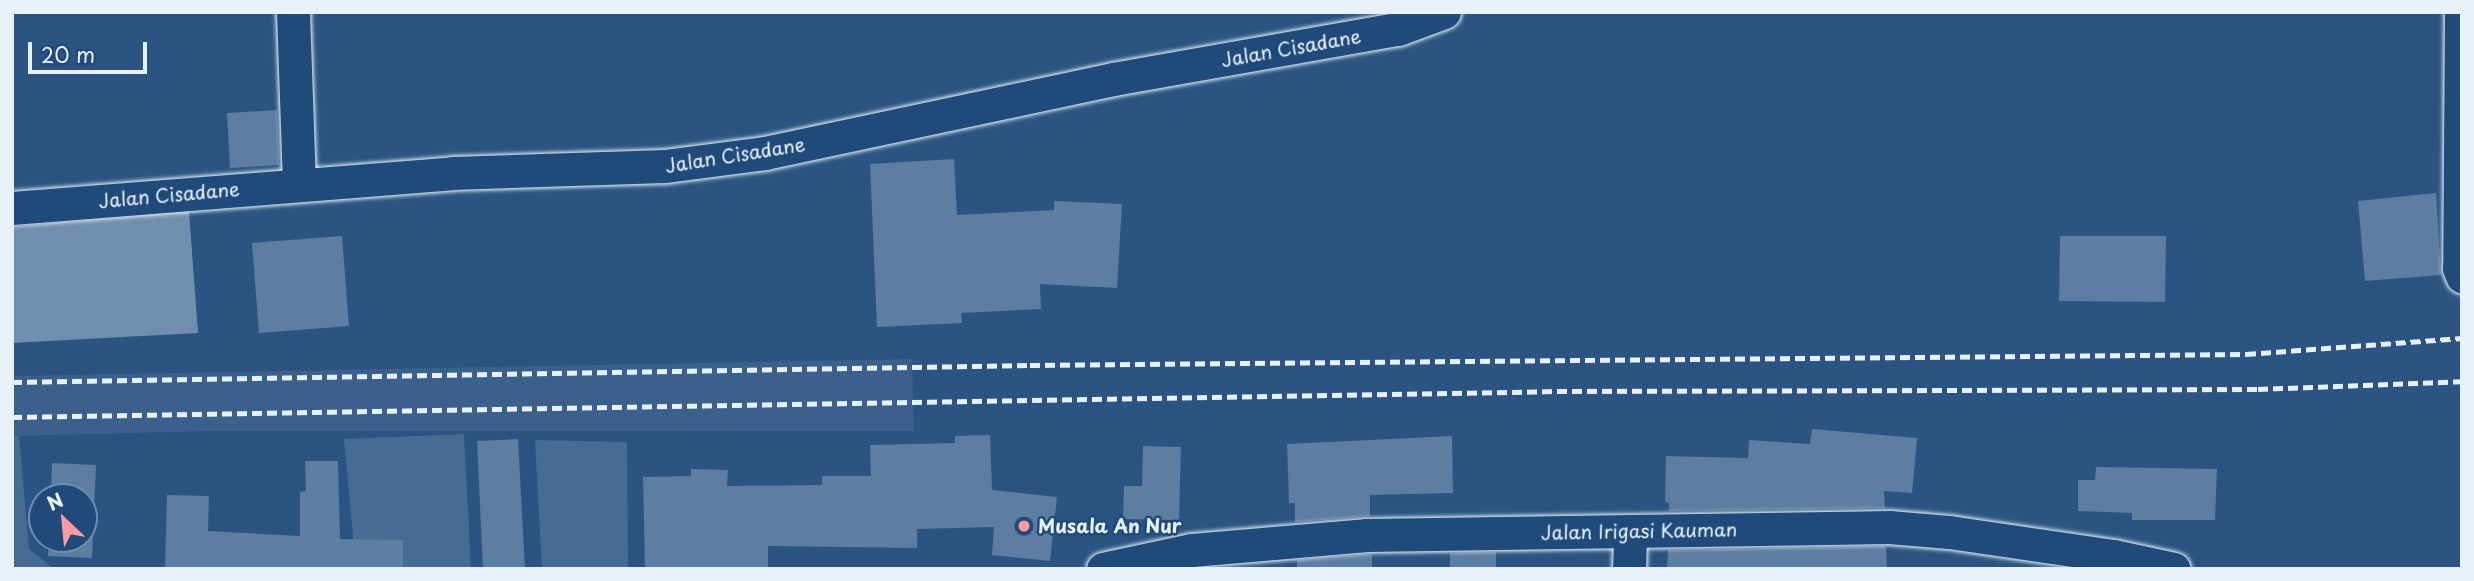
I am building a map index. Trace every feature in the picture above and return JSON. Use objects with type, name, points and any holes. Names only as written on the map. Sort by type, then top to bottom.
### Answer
[{"type":"street","points":[[293,12],[299,184]]},
{"type":"street","name":"Jalan Cisadane","points":[[12,208],[452,173],[665,166],[765,153],[1113,79],[1398,29],[1444,12]]},
{"type":"street","points":[[2462,12],[2459,268],[2462,276]]},
{"type":"street","name":"Jalan Irigasi Kauman","points":[[1103,569],[1367,536],[1889,527],[1950,532],[2113,556],[2174,569]]},
{"type":"street","points":[[1629,569],[1630,531]]},
{"type":"shaded area","points":[[189,211],[198,333],[12,343],[12,227]]},
{"type":"shaded area","points":[[912,359],[914,431],[212,431],[12,436],[12,376]]},
{"type":"shaded area","points":[[464,434],[471,569],[356,569],[344,439]]},
{"type":"shaded area","points":[[12,436],[19,436],[28,553],[34,553],[54,569],[12,569]]},
{"type":"shaded area","points":[[535,440],[627,442],[628,568],[542,569]]},
{"type":"building","points":[[277,110],[279,165],[230,168],[227,113]]},
{"type":"building","points":[[954,159],[957,215],[1054,210],[1054,201],[1122,204],[1117,288],[1040,284],[1041,309],[961,313],[962,323],[877,327],[870,164]]},
{"type":"building","points":[[2436,193],[2441,275],[2365,281],[2358,201]]},
{"type":"building","points":[[342,236],[349,326],[259,333],[252,243]]},
{"type":"building","points":[[2060,236],[2166,236],[2165,302],[2059,301]]},
{"type":"building","points":[[1812,429],[1917,438],[1912,493],[1884,491],[1885,508],[1669,511],[1669,503],[1665,502],[1666,456],[1748,458],[1749,440],[1810,444]]},
{"type":"building","points":[[990,435],[992,490],[1057,497],[1050,561],[992,555],[994,527],[917,529],[917,548],[768,546],[768,569],[645,569],[643,477],[691,476],[691,469],[728,470],[727,486],[822,485],[822,476],[871,476],[870,445],[955,443],[955,436]]},
{"type":"building","points":[[1452,436],[1453,493],[1370,495],[1370,516],[1295,522],[1295,503],[1289,503],[1287,444]]},
{"type":"building","points":[[518,439],[525,569],[483,569],[477,441]]},
{"type":"building","points":[[1143,446],[1181,447],[1179,520],[1123,519],[1124,486],[1142,486]]},
{"type":"building","points":[[305,461],[338,461],[340,539],[403,540],[403,569],[165,569],[167,495],[209,496],[208,531],[300,536],[300,492],[306,491]]},
{"type":"building","points":[[52,463],[96,465],[95,483],[51,483]]},
{"type":"building","points":[[2096,467],[2217,469],[2215,520],[2132,520],[2132,513],[2078,511],[2078,480],[2095,480]]},
{"type":"building","points":[[1886,546],[1887,569],[1667,569],[1668,550]]},
{"type":"building","points":[[1496,552],[1496,569],[1450,569],[1450,553]]},
{"type":"building","points":[[48,553],[92,553],[92,558],[48,556]]},
{"type":"building","points":[[1372,554],[1372,569],[1297,569],[1297,560]]},
{"type":"railway","points":[[12,382],[1030,365],[2246,354],[2462,338]]},
{"type":"railway","points":[[12,417],[1557,391],[2258,389],[2462,381]]},
{"type":"place","name":"Musala An Nur","points":[[1024,526]]}]
